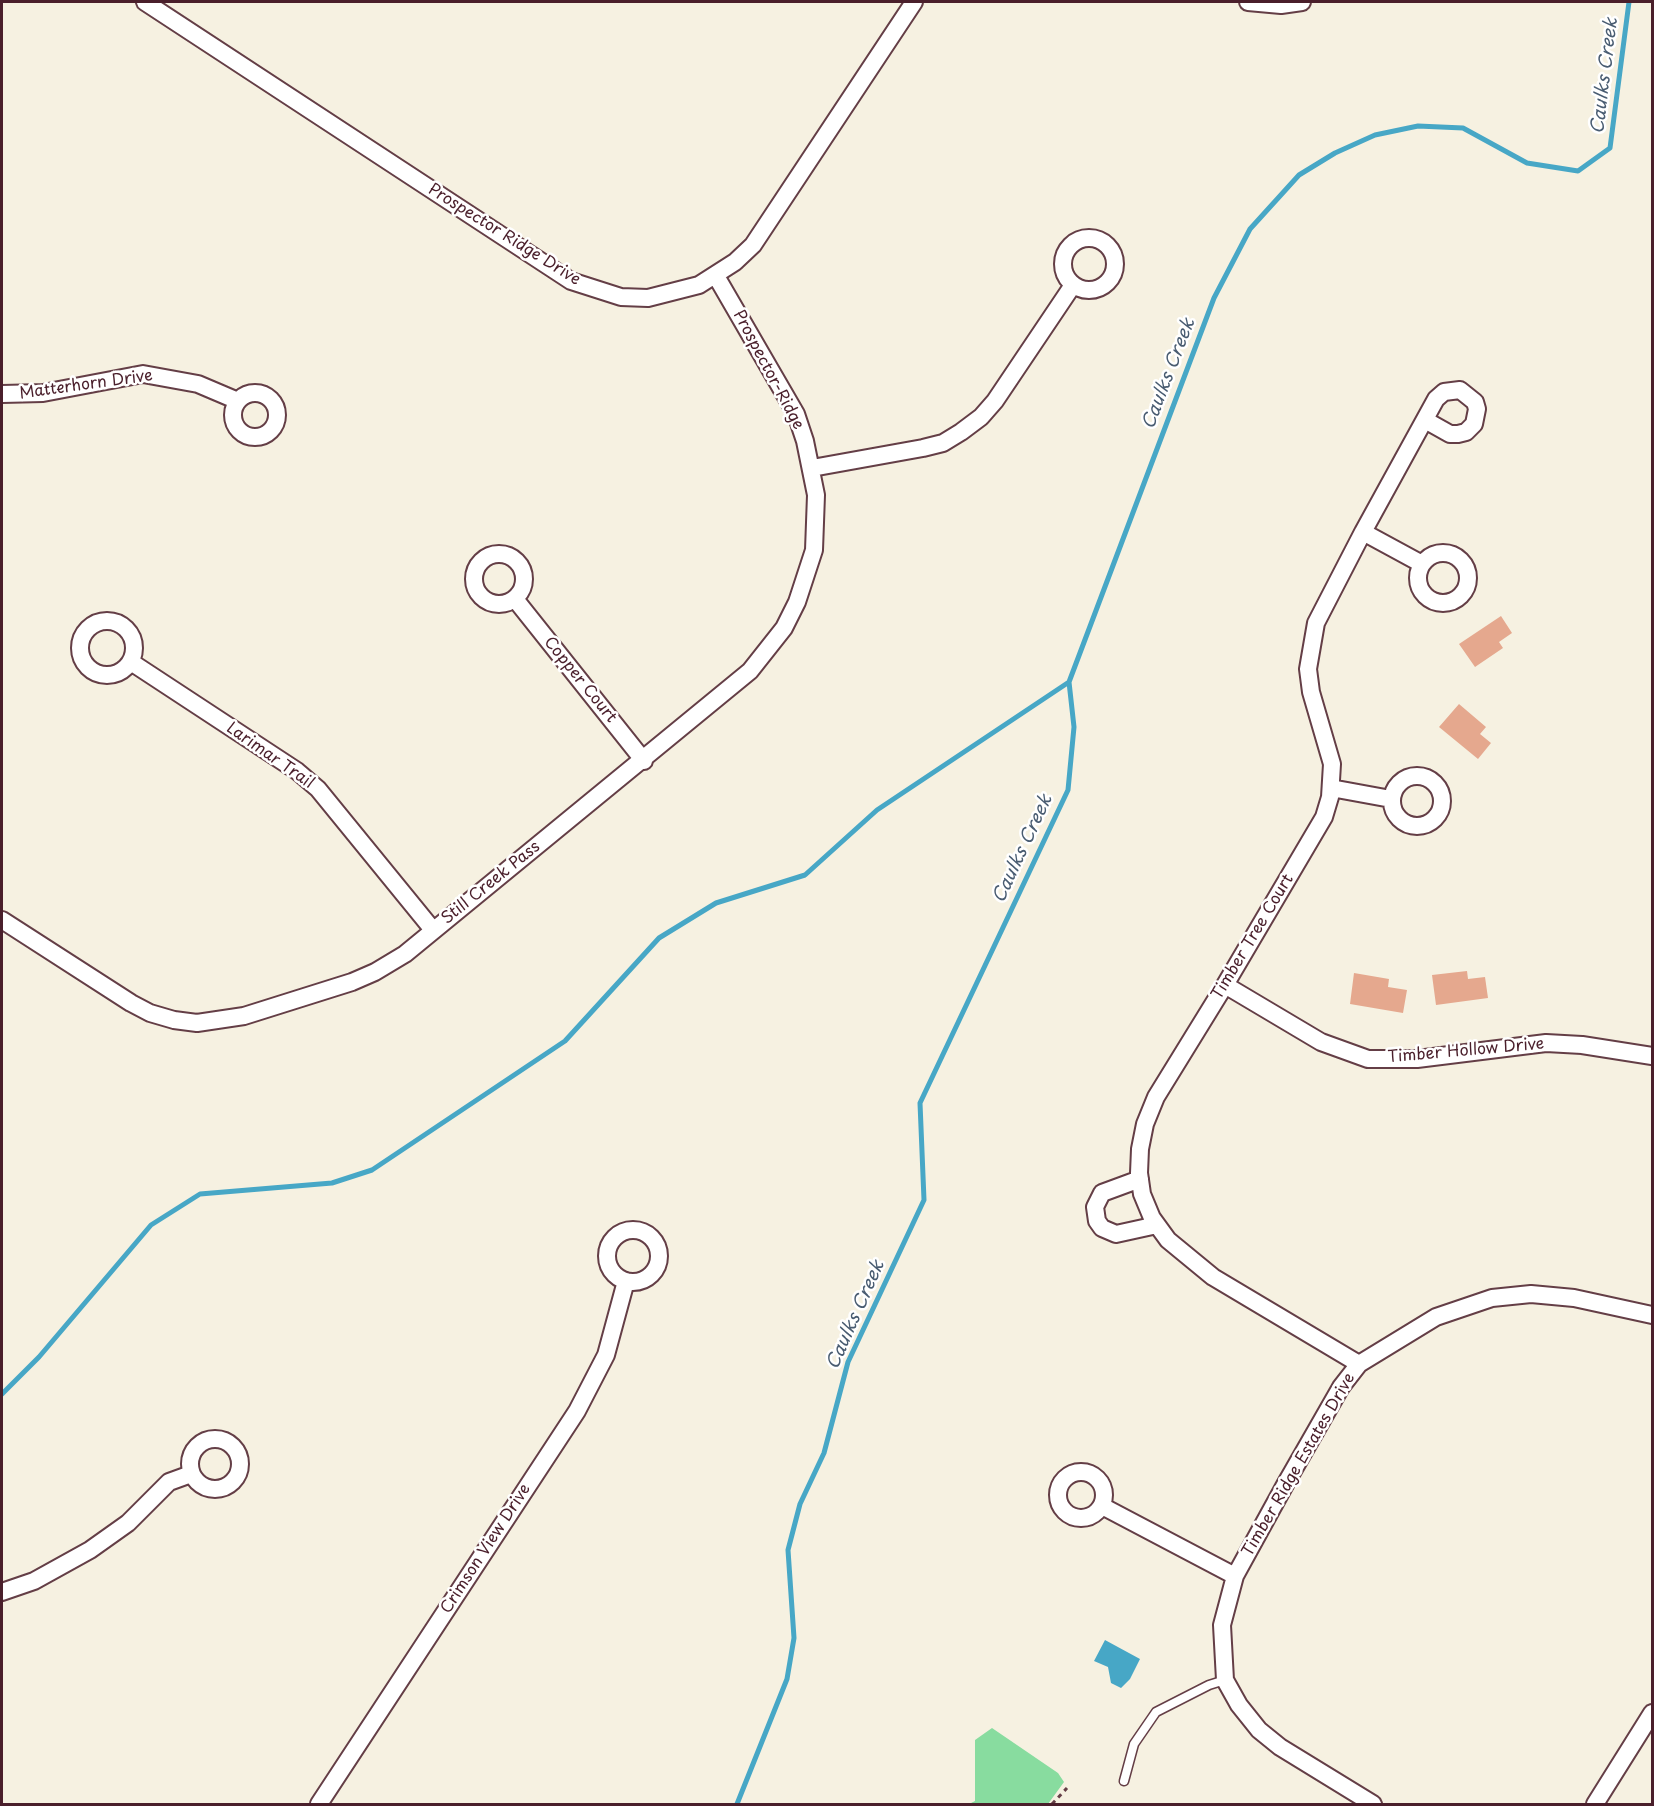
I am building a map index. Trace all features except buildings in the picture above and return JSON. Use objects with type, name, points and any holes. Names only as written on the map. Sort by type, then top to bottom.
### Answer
[{"type":"street","name":"Prospector Ridge Drive","points":[[145,2],[571,281],[621,297],[648,298],[681,291],[716,276],[735,262],[766,227],[914,2]]},
{"type":"street","points":[[1248,2],[1281,4],[1302,2]]},
{"type":"street","name":"Prospector-Ridge","points":[[716,276],[796,414],[812,468]]},
{"type":"street","points":[[812,468],[923,448],[943,443],[961,432],[981,417],[995,401],[1073,285]]},
{"type":"street","name":"Matterhorn Drive","points":[[2,394],[43,393],[143,374],[198,384],[238,401]]},
{"type":"street","name":"Timber Tree Court","points":[[1359,1364],[1213,1277],[1186,1257],[1157,1225],[1142,1194],[1140,1149],[1145,1124],[1155,1097],[1225,985],[1324,817],[1331,788],[1332,764],[1311,692],[1308,669],[1316,623],[1425,420]]},
{"type":"street","name":"Still Creek Pass","points":[[2,920],[150,1013],[197,1023],[244,1016],[352,982],[395,960],[750,672],[784,628],[797,602],[814,550],[816,495],[812,468]]},
{"type":"street","points":[[1363,532],[1422,564]]},
{"type":"street","name":"Copper Court","points":[[515,599],[644,760]]},
{"type":"street","name":"Larimar Trail","points":[[131,662],[297,771],[318,789],[433,930]]},
{"type":"street","points":[[1331,788],[1391,799]]},
{"type":"street","name":"Timber Hollow Drive","points":[[1225,985],[1321,1042],[1368,1059],[1417,1059],[1546,1043],[1582,1045],[1653,1056]]},
{"type":"street","points":[[1140,1179],[1102,1193],[1095,1207],[1097,1221],[1102,1228],[1116,1234],[1157,1225]]},
{"type":"street","name":"Crimson View Drive","points":[[319,1804],[577,1411],[606,1355],[626,1281]]},
{"type":"street","name":"Timber Ridge Estates Drive","points":[[1373,1804],[1280,1747],[1259,1730],[1239,1705],[1225,1680],[1222,1625],[1235,1575],[1341,1387],[1359,1364],[1436,1317],[1492,1298],[1531,1294],[1574,1298],[1653,1315]]},
{"type":"street","points":[[2,1592],[34,1581],[90,1550],[128,1523],[169,1482],[191,1474]]},
{"type":"street","points":[[1102,1506],[1235,1575]]},
{"type":"street","points":[[1595,1804],[1653,1713]]},
{"type":"lane","points":[[1124,1781],[1134,1744],[1156,1712],[1209,1685],[1225,1680]]},
{"type":"path","points":[[1052,1804],[1066,1788]]},
{"type":"green space","points":[[992,1728],[1058,1773],[1064,1782],[1048,1804],[969,1804],[975,1801],[975,1740]]},
{"type":"water","points":[[1105,1640],[1140,1659],[1130,1679],[1121,1688],[1111,1683],[1108,1667],[1094,1661]]},
{"type":"waterway","name":"Caulks Creek","points":[[737,1804],[787,1679],[794,1638],[788,1550],[800,1504],[824,1453],[848,1362],[924,1200],[920,1103],[1068,790],[1074,727],[1069,682],[1214,298],[1250,229],[1299,175],[1335,153],[1375,135],[1418,126],[1463,128],[1527,163],[1578,171],[1610,148],[1629,2]]},
{"type":"waterway","points":[[2,1394],[39,1357],[151,1225],[200,1194],[332,1183],[372,1170],[565,1041],[659,938],[716,903],[805,875],[877,810],[1069,682]]}]
